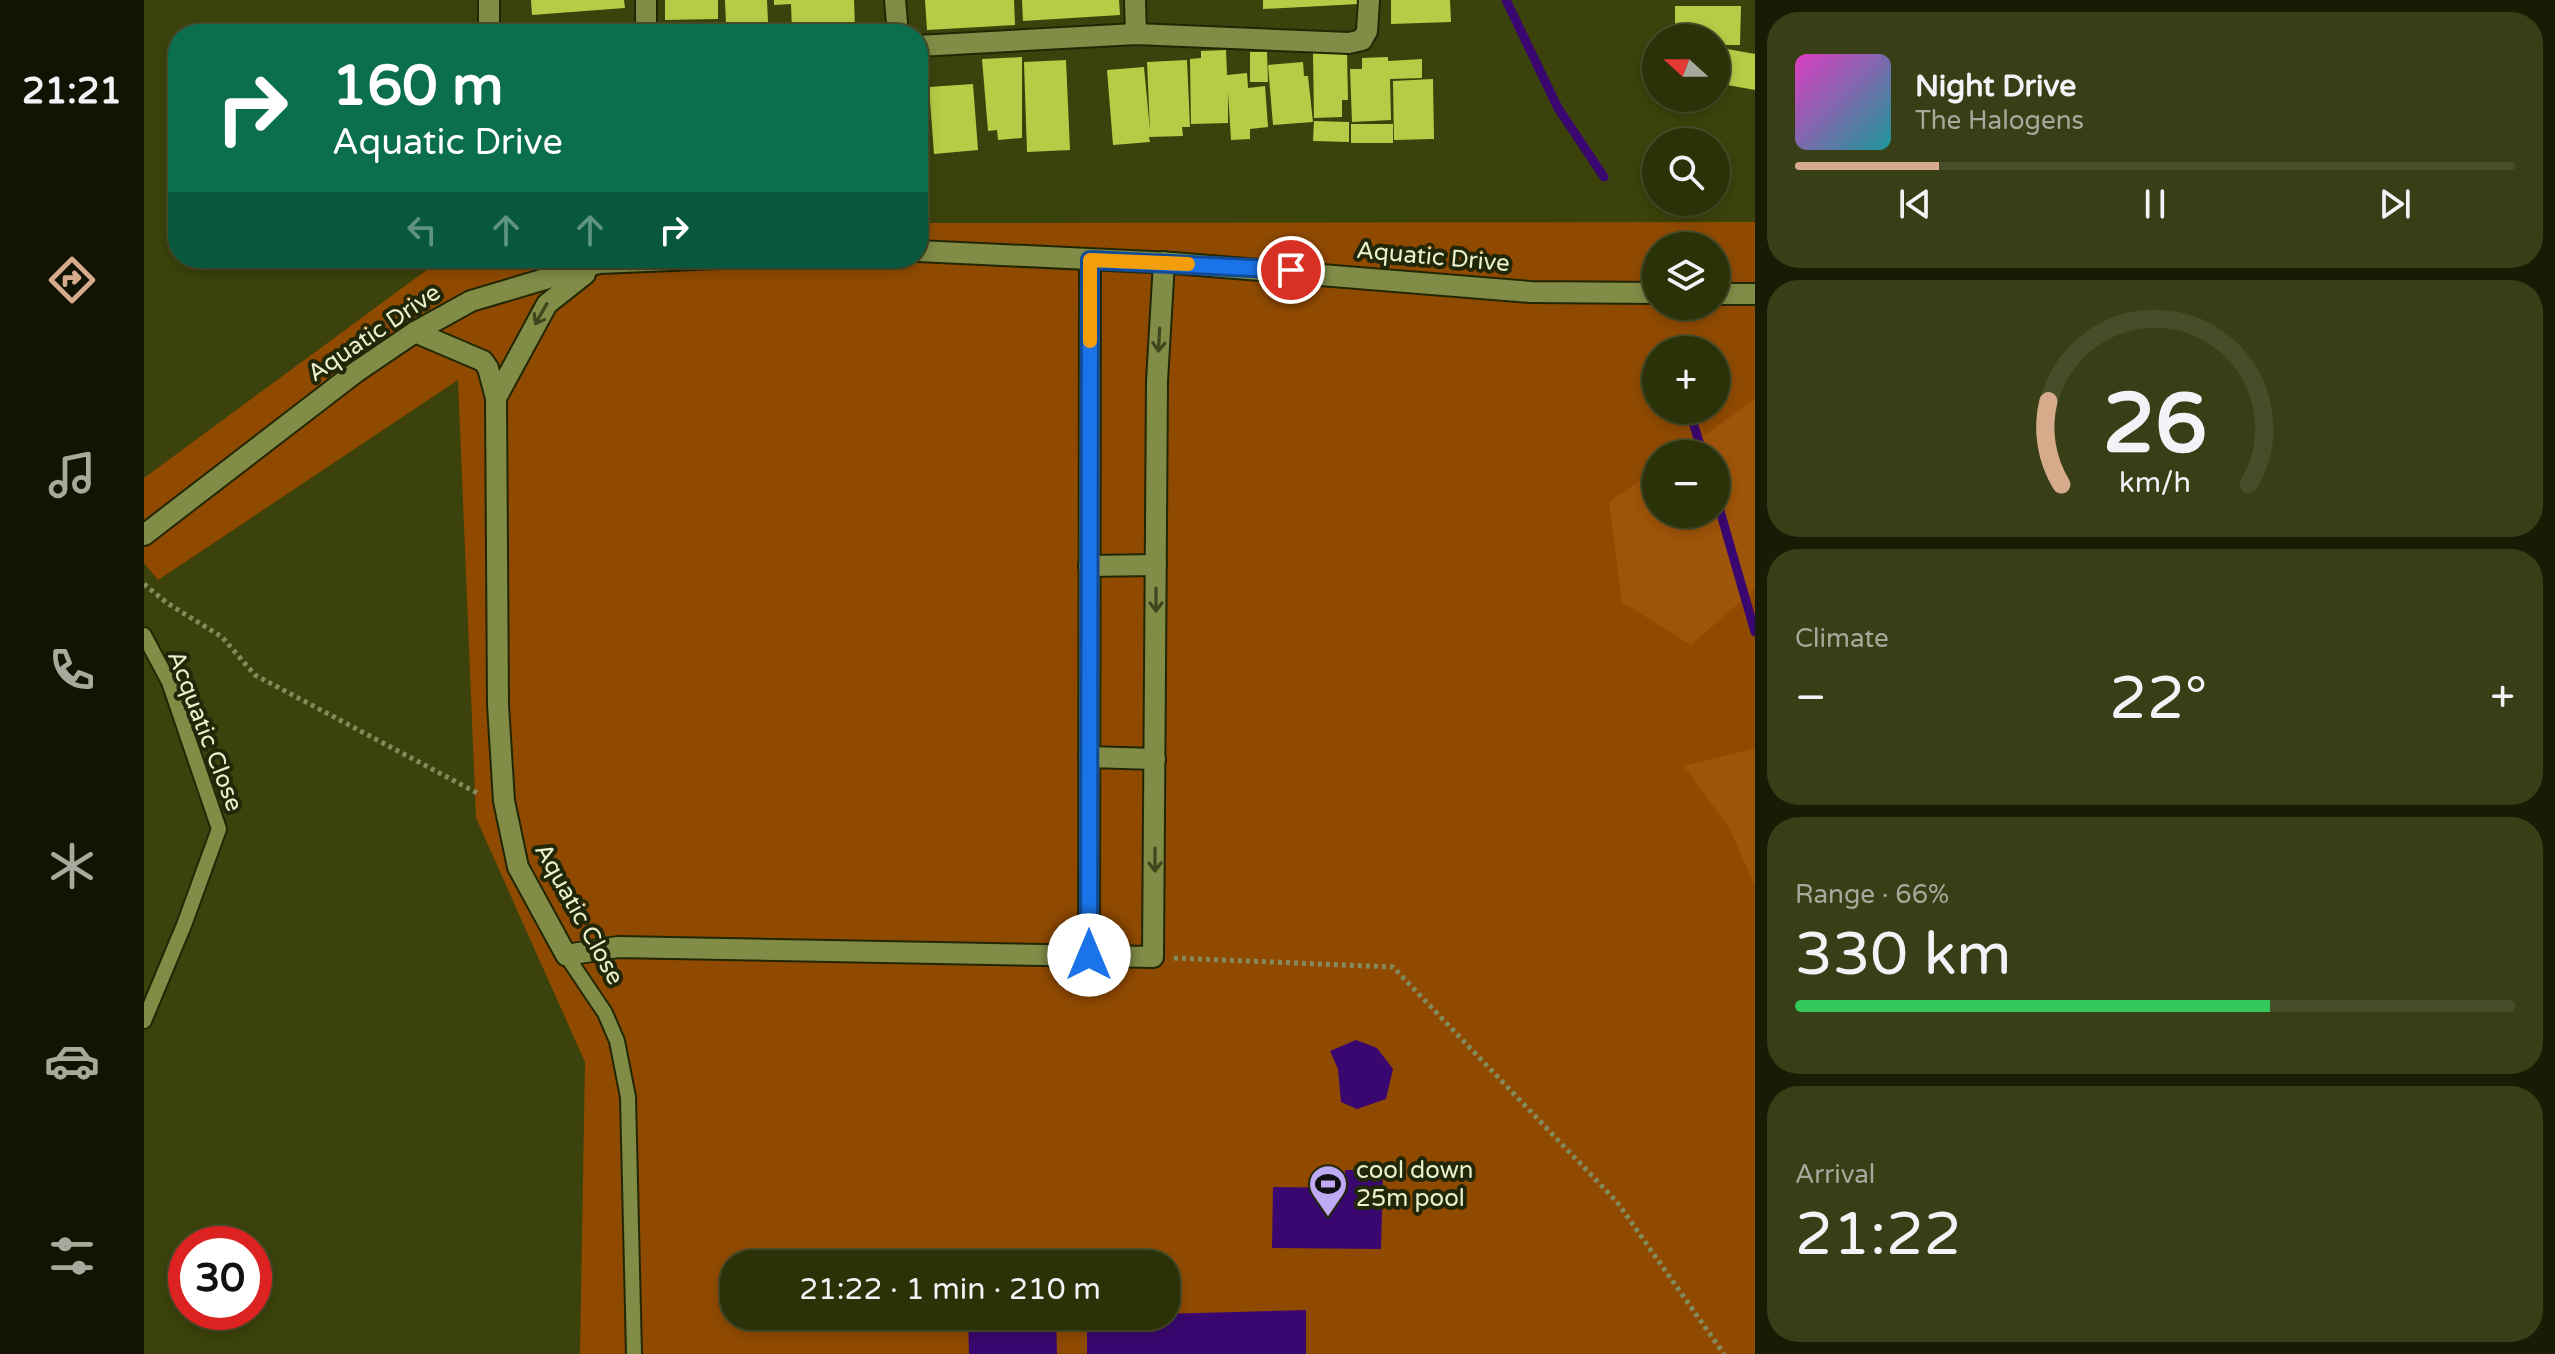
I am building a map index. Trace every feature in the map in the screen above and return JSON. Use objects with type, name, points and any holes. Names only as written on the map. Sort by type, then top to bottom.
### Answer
[{"type":"street","points":[[489,0],[489,24]]},
{"type":"street","points":[[646,0],[646,24]]},
{"type":"street","points":[[895,0],[897,24]]},
{"type":"street","points":[[1135,0],[1136,34]]},
{"type":"street","points":[[928,45],[1136,34],[1349,43],[1362,40],[1367,31],[1369,0]]},
{"type":"street","name":"Aquatic Drive","points":[[928,252],[1164,262],[1531,292],[1642,293]]},
{"type":"street","points":[[1089,955],[1090,260]]},
{"type":"street","points":[[566,955],[618,947],[1153,957],[1157,381],[1164,262]]},
{"type":"street","name":"Aquatic Drive","points":[[144,535],[415,332],[471,301],[582,268]]},
{"type":"street","name":"Aquatic Close","points":[[496,398],[547,304],[593,268]]},
{"type":"street","points":[[1730,294],[1755,294]]},
{"type":"street","name":"Aquatic Close","points":[[415,332],[483,361],[496,398],[498,705],[504,801],[518,867],[566,955]]},
{"type":"street","points":[[1089,566],[1156,565]]},
{"type":"street","points":[[1089,757],[1155,759]]},
{"type":"lane","name":"Acquatic Close","points":[[144,635],[169,682],[219,829],[189,913],[144,1021]]},
{"type":"lane","name":"Aquatic Close","points":[[566,955],[605,1013],[617,1041],[628,1097],[634,1354]]},
{"type":"path","points":[[144,584],[167,603],[222,637],[255,675],[487,799],[504,801]]},
{"type":"path","points":[[1153,957],[1393,967],[1617,1202],[1724,1354]]},
{"type":"shaded area","points":[[1755,222],[1755,1354],[580,1354],[585,1062],[476,818],[458,380],[158,580],[144,563],[144,478],[429,268],[928,268],[928,223]]},
{"type":"shaded area","points":[[1755,399],[1755,589],[1691,645],[1622,602],[1609,502],[1642,479],[1642,528],[1730,528],[1730,440],[1698,440],[1720,424],[1730,424],[1730,417]]},
{"type":"shaded area","points":[[1755,748],[1755,886],[1729,828],[1684,766]]},
{"type":"shaded area","points":[[1356,1040],[1377,1048],[1393,1069],[1386,1099],[1357,1109],[1341,1102],[1338,1069],[1330,1051]]},
{"type":"shaded area","name":"cool down 25m pool","points":[[1345,1170],[1383,1170],[1381,1249],[1272,1248],[1273,1187],[1345,1188]]},
{"type":"shaded area","points":[[1306,1310],[1306,1354],[1087,1354],[1087,1330],[1180,1330],[1180,1313]]},
{"type":"shaded area","points":[[968,1330],[1056,1330],[1057,1354],[969,1354]]},
{"type":"building","points":[[531,0],[624,0],[625,8],[532,15]]},
{"type":"building","points":[[665,0],[718,0],[718,19],[665,20]]},
{"type":"building","points":[[725,0],[767,0],[768,22],[726,24]]},
{"type":"building","points":[[774,0],[854,0],[855,24],[792,24],[791,4],[774,5]]},
{"type":"building","points":[[925,0],[1014,0],[1015,25],[928,30]]},
{"type":"building","points":[[1022,0],[1119,0],[1120,15],[1023,21]]},
{"type":"building","points":[[1263,0],[1358,0],[1358,4],[1263,9]]},
{"type":"building","points":[[1391,0],[1450,0],[1451,22],[1391,24]]},
{"type":"building","points":[[1675,6],[1741,6],[1740,45],[1730,45],[1730,24],[1675,24]]},
{"type":"building","points":[[1226,50],[1227,75],[1247,73],[1248,88],[1265,86],[1268,127],[1250,129],[1250,139],[1231,140],[1228,92],[1228,123],[1191,124],[1190,59],[1201,58],[1201,51]]},
{"type":"building","points":[[1730,50],[1755,54],[1755,90],[1730,86]]},
{"type":"building","points":[[1250,52],[1267,52],[1268,82],[1250,82]]},
{"type":"building","points":[[1347,52],[1348,100],[1342,100],[1342,117],[1314,118],[1313,53]]},
{"type":"building","points":[[1022,57],[1022,138],[998,140],[997,130],[988,131],[982,59]]},
{"type":"building","points":[[1388,57],[1388,61],[1422,59],[1422,78],[1390,79],[1391,120],[1352,122],[1350,69],[1362,69],[1362,58]]},
{"type":"building","points":[[1066,60],[1070,150],[1027,152],[1024,62]]},
{"type":"building","points":[[1187,60],[1190,127],[1182,127],[1183,136],[1149,137],[1150,142],[1113,145],[1107,70],[1144,67],[1150,131],[1147,62]]},
{"type":"building","points":[[1303,62],[1304,76],[1308,76],[1313,122],[1273,125],[1268,65]]},
{"type":"building","points":[[1433,79],[1434,139],[1394,140],[1393,81]]},
{"type":"building","points":[[973,84],[978,150],[934,154],[929,87]]},
{"type":"building","points":[[1314,121],[1349,122],[1349,142],[1313,141]]},
{"type":"building","points":[[1351,124],[1393,124],[1393,143],[1351,143]]},
{"type":"waterway","points":[[1506,0],[1558,108],[1604,177]]},
{"type":"waterway","points":[[1693,424],[1699,440]]},
{"type":"waterway","points":[[1725,528],[1755,632]]},
{"type":"slow traffic","points":[[1090,341],[1090,260],[1188,264]]},
{"type":"place","name":"cool down 25m pool","points":[[1328,1218]]},
{"type":"route","points":[[1089,955],[1090,260],[1291,270]]}]
